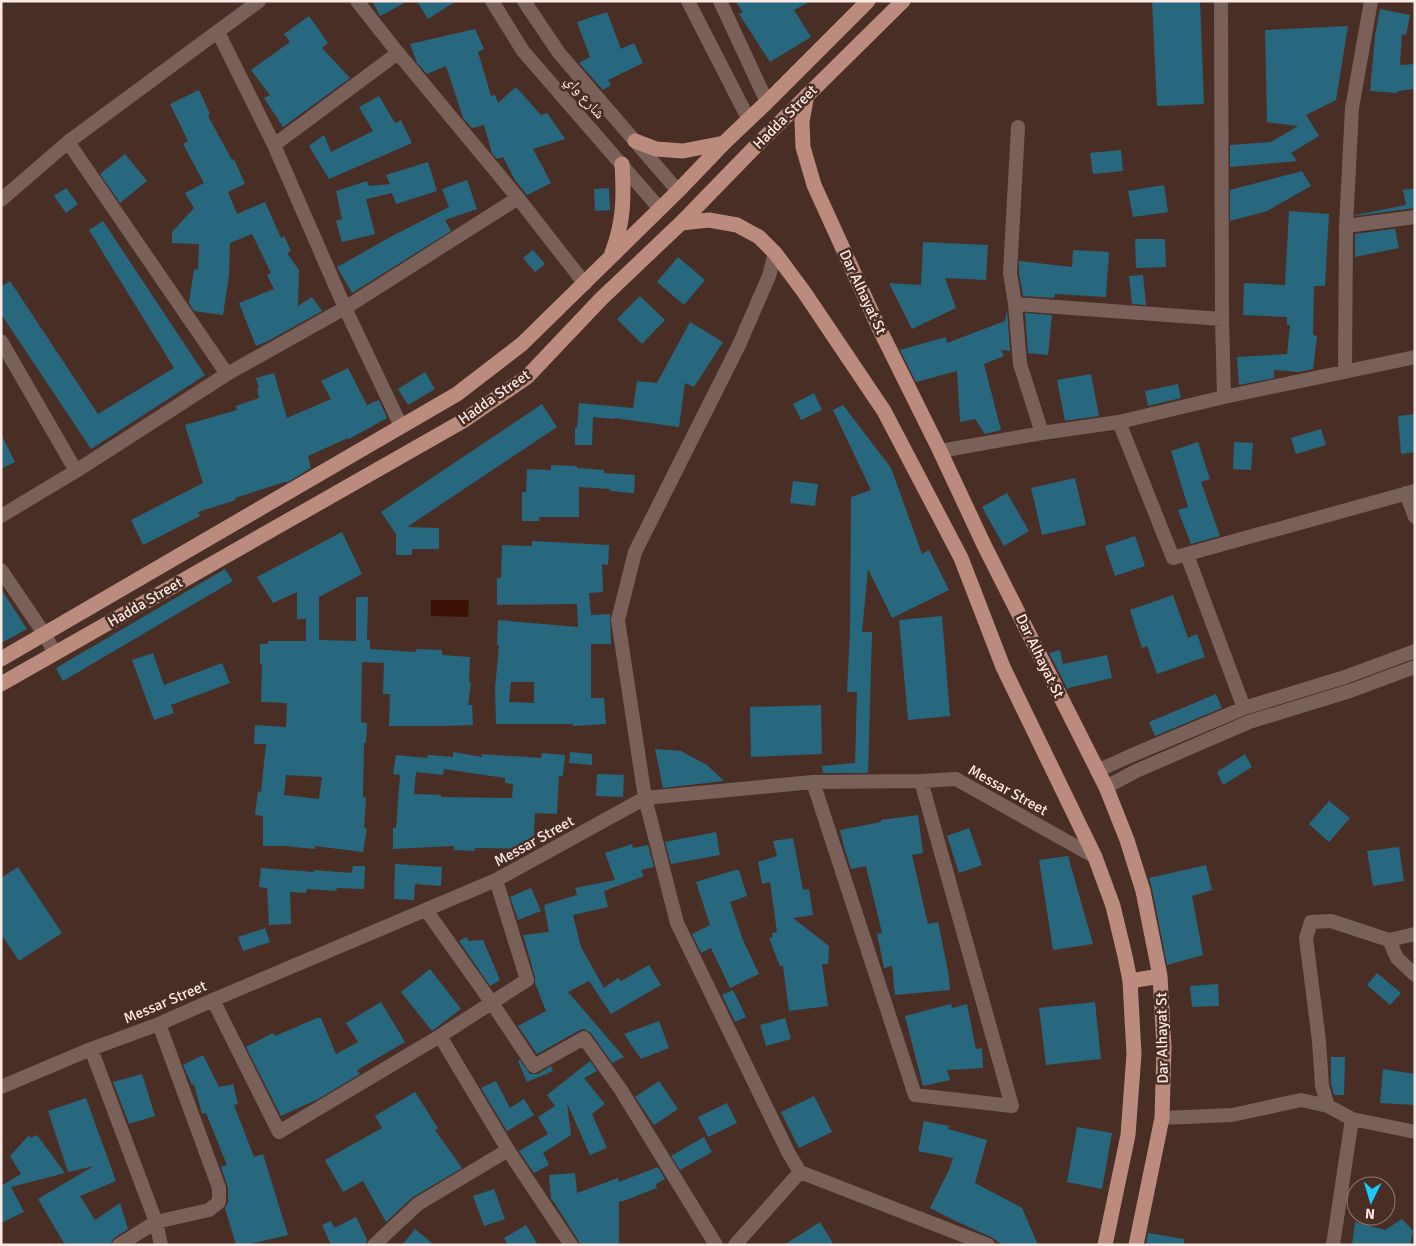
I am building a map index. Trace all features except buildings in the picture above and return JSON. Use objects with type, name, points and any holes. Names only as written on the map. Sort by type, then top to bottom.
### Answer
[{"type":"main road","name":"Hadda Street","points":[[1,659],[457,394],[522,344],[585,284],[868,1]]},
{"type":"main road","name":"Hadda Street","points":[[1,684],[463,421],[527,377],[601,300],[681,223],[903,1]]},
{"type":"main road","name":"Dar Alhayat St","points":[[807,95],[802,121],[804,147],[814,185],[879,328],[984,545],[1106,787],[1127,840],[1143,891],[1160,976],[1164,1047],[1162,1118],[1136,1245]]},
{"type":"main road","points":[[635,140],[656,148],[683,151],[724,143]]},
{"type":"main road","points":[[610,259],[623,213],[622,164]]},
{"type":"main road","name":"Dar Alhayat St","points":[[681,223],[709,220],[737,225],[758,237],[776,253],[884,411],[961,558],[1003,667],[1095,857],[1112,906],[1130,981],[1134,1054],[1128,1135],[1105,1245]]},
{"type":"main road","points":[[585,284],[601,300]]},
{"type":"main road","points":[[961,558],[984,545]]},
{"type":"main road","points":[[1130,981],[1160,976]]},
{"type":"street","points":[[1,200],[68,142],[259,1]]},
{"type":"street","points":[[357,1],[398,54],[518,198],[585,284]]},
{"type":"street","name":"شارع واي","points":[[492,1],[523,51],[660,209]]},
{"type":"street","name":"شارع واي","points":[[524,1],[559,53],[678,191]]},
{"type":"street","points":[[688,1],[749,120]]},
{"type":"street","points":[[720,1],[767,102]]},
{"type":"street","points":[[1221,1],[1224,397]]},
{"type":"street","points":[[1345,372],[1346,226],[1352,108],[1370,1]]},
{"type":"street","points":[[218,32],[274,145],[345,308],[401,426]]},
{"type":"street","points":[[274,145],[398,54]]},
{"type":"street","points":[[1018,127],[1010,273],[1015,304],[1020,364],[1042,432]]},
{"type":"street","points":[[68,142],[227,374]]},
{"type":"street","points":[[1,516],[76,471],[227,374],[345,308],[518,198]]},
{"type":"street","points":[[1346,226],[1415,217]]},
{"type":"street","points":[[776,253],[769,276],[739,345],[635,552],[618,620],[645,798],[677,923],[788,1152],[800,1172],[988,1245]]},
{"type":"street","points":[[1015,304],[1222,320]]},
{"type":"street","points":[[1,342],[76,471]]},
{"type":"street","points":[[940,452],[1042,432],[1119,422],[1224,397],[1415,357]]},
{"type":"street","points":[[1119,422],[1173,558],[1410,492],[1415,518]]},
{"type":"street","points":[[1187,554],[1244,708]]},
{"type":"street","points":[[1,570],[45,635],[55,654]]},
{"type":"street","points":[[1097,771],[1244,708],[1345,677],[1415,651]]},
{"type":"street","points":[[1106,787],[1136,771],[1249,722],[1350,691],[1415,667]]},
{"type":"street","name":"Messar Street","points":[[1,1087],[91,1049],[159,1024],[496,880],[645,798],[813,782],[956,779],[1095,857]]},
{"type":"street","points":[[813,782],[915,1095],[1012,1106],[921,781]]},
{"type":"street","points":[[212,1000],[279,1132],[440,1036],[527,980],[496,880]]},
{"type":"street","points":[[426,910],[534,1066],[584,1038],[621,1090],[716,1245]]},
{"type":"street","points":[[1328,1106],[1322,1086],[1319,1041],[1306,938],[1311,922],[1331,922],[1389,940],[1415,934]]},
{"type":"street","points":[[1389,940],[1397,958],[1415,974]]},
{"type":"street","points":[[119,1245],[156,1222],[209,1210],[219,1202],[219,1188],[159,1024]]},
{"type":"street","points":[[440,1036],[508,1150],[571,1245]]},
{"type":"street","points":[[91,1049],[156,1222],[161,1245]]},
{"type":"street","points":[[1162,1118],[1232,1115],[1301,1100],[1328,1106],[1352,1119],[1415,1132]]},
{"type":"street","points":[[1333,1245],[1352,1119]]},
{"type":"street","points":[[374,1245],[418,1204],[508,1150]]},
{"type":"street","points":[[735,1245],[800,1172]]},
{"type":"shaded area","points":[[431,600],[469,600],[468,617],[431,616]]}]
